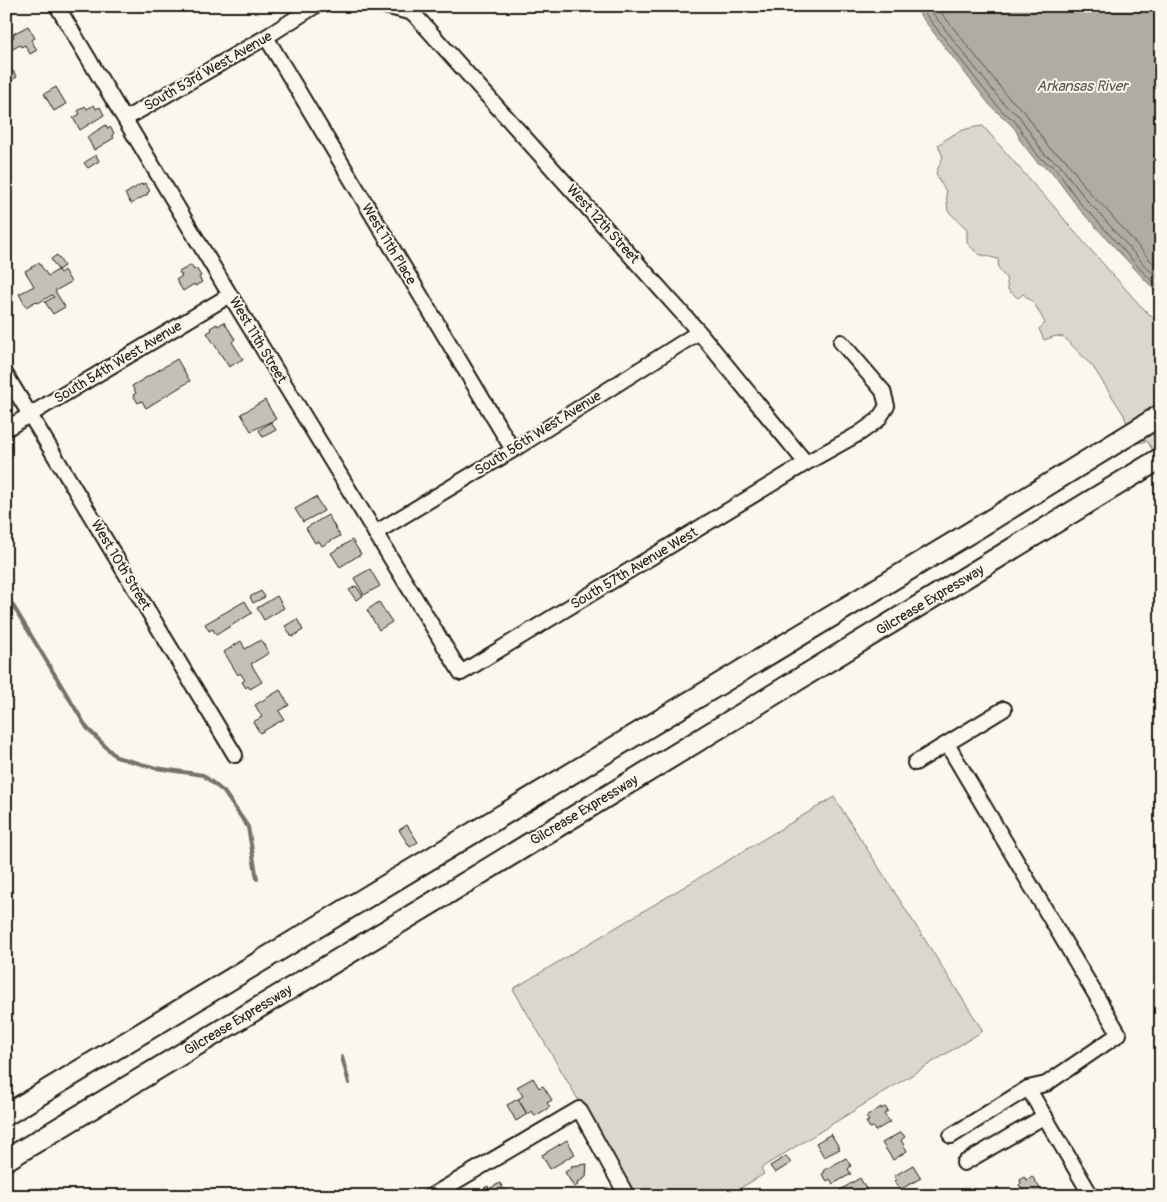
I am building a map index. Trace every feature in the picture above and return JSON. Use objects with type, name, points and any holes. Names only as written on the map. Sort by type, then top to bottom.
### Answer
[{"type":"highway","points":[[6,1115],[982,526],[1161,415]]},
{"type":"highway","name":"Gilcrease Expressway","points":[[6,1160],[1161,458]]},
{"type":"street","name":"West 11th Street","points":[[58,6],[230,295],[461,673]]},
{"type":"street","name":"South 53rd West Avenue","points":[[125,119],[266,37],[315,6]]},
{"type":"street","name":"West 12th Street","points":[[384,6],[413,13],[699,332],[806,463]]},
{"type":"street","name":"West 11th Place","points":[[266,37],[513,450]]},
{"type":"street","name":"South 54th West Avenue","points":[[6,429],[230,295]]},
{"type":"street","name":"South 56th West Avenue","points":[[375,533],[513,450],[699,332]]},
{"type":"street","name":"South 57th Avenue West","points":[[461,673],[878,420],[886,406],[883,391],[842,342]]},
{"type":"street","name":"West 10th Street","points":[[6,375],[235,755]]},
{"type":"street","points":[[915,763],[1004,709]]},
{"type":"street","points":[[947,744],[1119,1034],[1046,1084],[1028,1088],[951,1136]]},
{"type":"street","points":[[1028,1088],[1089,1192]]},
{"type":"street","points":[[431,1196],[579,1108],[627,1196]]},
{"type":"street","points":[[964,1163],[1045,1116]]},
{"type":"shaded area","points":[[983,126],[1073,230],[1161,326],[1161,463],[1147,441],[1138,443],[1130,433],[1124,415],[1093,367],[1064,337],[1056,336],[1044,340],[1039,329],[1045,323],[1034,303],[1023,294],[1018,298],[1008,290],[1006,278],[999,270],[998,259],[978,254],[967,243],[967,229],[948,211],[946,191],[936,173],[943,157],[938,145],[959,132]]},
{"type":"shaded area","points":[[834,797],[983,1031],[761,1168],[764,1174],[727,1196],[635,1196],[513,989]]},
{"type":"water","name":"Arkansas River","points":[[913,6],[1161,6],[1161,297],[1080,210],[1051,171],[1037,162],[1019,139],[1015,129],[989,104]]},
{"type":"building","points":[[28,26],[35,38],[31,40],[37,50],[30,54],[25,45],[21,47],[20,45],[11,50],[6,41],[14,37],[13,34]]},
{"type":"building","points":[[13,71],[17,77],[10,81],[7,75]]},
{"type":"building","points":[[56,87],[66,104],[54,111],[44,94]]},
{"type":"building","points":[[94,105],[96,109],[100,107],[104,115],[80,130],[73,118],[80,114],[78,111],[85,106],[87,109]]},
{"type":"building","points":[[106,125],[114,133],[112,135],[114,138],[94,150],[87,137]]},
{"type":"building","points":[[96,155],[99,161],[88,168],[84,163]]},
{"type":"building","points":[[145,183],[150,191],[148,194],[131,204],[125,194]]},
{"type":"building","points":[[57,255],[64,266],[58,270],[51,259]]},
{"type":"building","points":[[39,263],[48,276],[58,270],[60,273],[64,270],[71,282],[55,291],[65,307],[53,314],[45,302],[54,297],[52,295],[26,307],[19,294],[34,286],[25,271]]},
{"type":"building","points":[[191,265],[194,270],[196,268],[202,282],[195,286],[194,284],[183,291],[176,280],[182,276],[179,272]]},
{"type":"building","points":[[224,322],[235,339],[232,342],[243,359],[229,367],[207,333],[212,330],[210,328]]},
{"type":"building","points":[[177,359],[190,381],[146,408],[142,401],[138,403],[133,395],[136,393],[132,386]]},
{"type":"building","points":[[265,400],[276,419],[251,431],[241,414]]},
{"type":"building","points":[[271,422],[276,430],[263,437],[259,430]]},
{"type":"building","points":[[316,497],[324,511],[303,522],[295,509]]},
{"type":"building","points":[[328,515],[340,536],[322,546],[319,541],[315,543],[306,528]]},
{"type":"building","points":[[352,540],[361,554],[340,567],[331,553]]},
{"type":"building","points":[[370,569],[380,586],[364,595],[354,578]]},
{"type":"building","points":[[356,586],[363,596],[356,600],[349,590]]},
{"type":"building","points":[[261,591],[265,597],[253,603],[250,597]]},
{"type":"building","points":[[277,596],[284,608],[264,620],[257,608]]},
{"type":"building","points":[[245,601],[252,613],[216,635],[213,629],[209,631],[205,624]]},
{"type":"building","points":[[379,602],[392,622],[379,630],[367,610]]},
{"type":"building","points":[[297,619],[303,630],[292,637],[285,626]]},
{"type":"building","points":[[261,640],[269,653],[251,664],[262,682],[250,689],[248,686],[246,688],[242,682],[245,680],[240,673],[238,675],[224,652],[241,641],[245,649]]},
{"type":"building","points":[[280,690],[289,705],[279,711],[284,719],[260,733],[253,722],[262,717],[255,705]]},
{"type":"building","points":[[407,825],[418,842],[410,847],[399,830]]},
{"type":"building","points":[[533,1078],[539,1088],[543,1086],[552,1100],[547,1103],[550,1107],[535,1116],[532,1111],[527,1114],[518,1099],[523,1096],[517,1087]]},
{"type":"building","points":[[518,1099],[527,1114],[516,1121],[507,1105]]},
{"type":"building","points":[[881,1107],[881,1109],[885,1107],[888,1111],[884,1114],[890,1122],[875,1131],[866,1122],[869,1121],[866,1117]]},
{"type":"building","points":[[901,1132],[905,1137],[901,1140],[907,1151],[893,1160],[882,1143]]},
{"type":"building","points":[[831,1134],[840,1149],[824,1157],[816,1143]]},
{"type":"building","points":[[567,1140],[575,1154],[550,1169],[542,1155]]},
{"type":"building","points":[[786,1156],[791,1163],[775,1173],[770,1166]]},
{"type":"building","points":[[846,1158],[851,1166],[848,1169],[851,1174],[833,1184],[830,1179],[827,1181],[822,1174],[825,1172],[824,1170]]},
{"type":"building","points":[[587,1164],[586,1177],[574,1187],[565,1172],[572,1168],[571,1166]]},
{"type":"building","points":[[913,1165],[921,1178],[899,1190],[894,1181],[896,1180],[894,1176]]},
{"type":"building","points":[[1032,1176],[1043,1193],[1039,1196],[1026,1196],[1019,1185],[1021,1183],[1020,1180],[1024,1177],[1027,1180]]},
{"type":"building","points":[[860,1178],[869,1194],[866,1196],[851,1196],[850,1194],[844,1196],[840,1190]]},
{"type":"building","points":[[500,1183],[508,1196],[484,1196],[481,1190],[488,1186],[489,1189]]},
{"type":"waterway","points":[[6,594],[87,728],[116,757],[156,768],[203,775],[224,792],[248,827],[257,879]]},
{"type":"waterway","points":[[342,1057],[349,1083]]}]
